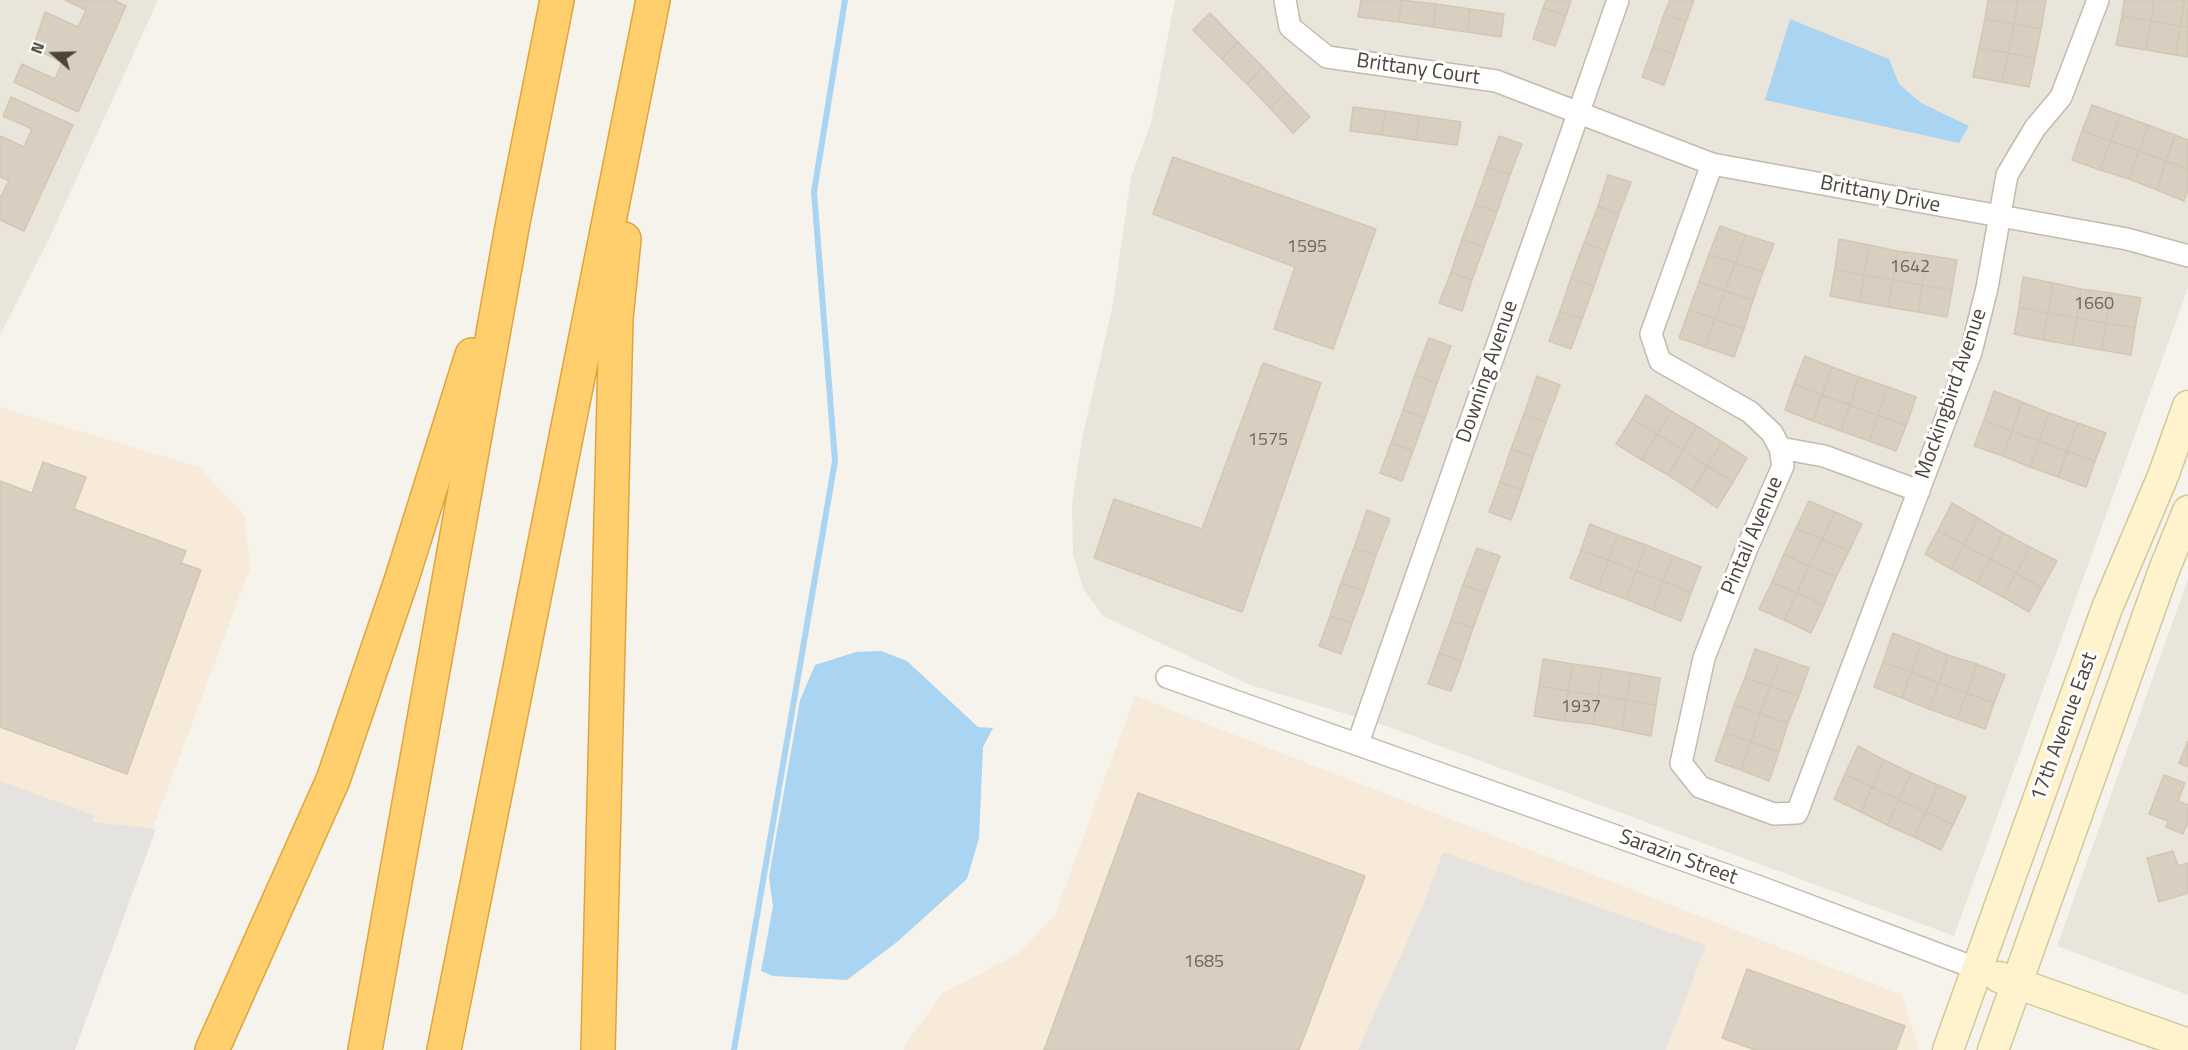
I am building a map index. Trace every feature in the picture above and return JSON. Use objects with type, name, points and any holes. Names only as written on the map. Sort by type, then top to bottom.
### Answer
[{"type":"highway","points":[[365,1050],[513,222],[557,0]]},
{"type":"highway","points":[[444,1050],[652,0]]},
{"type":"highway","points":[[598,1050],[616,318],[635,128],[657,0]]},
{"type":"highway","points":[[212,1050],[333,780],[402,578],[513,222]]},
{"type":"street","name":"Brittany Court","points":[[1285,0],[1290,27],[1327,57],[1496,81],[1579,111]]},
{"type":"street","name":"Downing Avenue","points":[[1358,743],[1618,0]]},
{"type":"street","name":"Mockingbird Avenue","points":[[1797,813],[1971,352],[1987,288],[2007,175],[2035,128],[2061,98],[2098,0]]},
{"type":"street","name":"Brittany Drive","points":[[1579,111],[1712,164],[2127,239],[2188,256]]},
{"type":"street","name":"Pintail Avenue","points":[[1712,164],[1651,334],[1660,361],[1750,412],[1772,433],[1780,448],[1783,466],[1747,548],[1704,658],[1681,763],[1700,787],[1773,814],[1797,813]]},
{"type":"street","name":"17th Avenue East","points":[[1948,1050],[2107,608],[2163,476],[2188,406]]},
{"type":"street","name":"Mockingbird Avenue","points":[[1780,448],[1833,459],[1919,490]]},
{"type":"street","name":"17th Avenue East","points":[[1993,1050],[2160,581],[2188,511]]},
{"type":"street","name":"Sarazin Street","points":[[1167,677],[1746,882],[2016,983],[2188,1044]]},
{"type":"shaded area","points":[[0,0],[158,0],[49,239],[0,335]]},
{"type":"shaded area","points":[[1175,0],[2188,0],[2188,288],[1954,936],[1386,726],[1250,685],[1103,616],[1083,588],[1073,555],[1072,504],[1082,439],[1112,309],[1131,177],[1151,123]]},
{"type":"shaded area","points":[[0,407],[199,467],[245,516],[250,568],[70,1050],[0,1050]]},
{"type":"shaded area","points":[[2188,579],[2188,995],[2057,946]]},
{"type":"shaded area","points":[[1135,696],[1902,995],[1919,1050],[904,1050],[904,1046],[943,993],[1018,954],[1055,915]]},
{"type":"shaded area","points":[[0,781],[94,815],[92,822],[156,829],[75,1050],[0,1050]]},
{"type":"shaded area","points":[[1443,852],[1706,945],[1666,1050],[1358,1050],[1420,913]]},
{"type":"water","points":[[1790,19],[1889,59],[1899,84],[1921,103],[1969,126],[1959,143],[1765,100]]},
{"type":"water","points":[[881,651],[907,661],[978,727],[993,728],[983,747],[979,838],[967,879],[897,942],[847,980],[773,976],[761,971],[773,906],[769,877],[800,700],[815,665],[856,652]]},
{"type":"building","points":[[65,0],[114,0],[126,6],[78,112],[14,82],[22,64],[55,79],[62,62],[33,48],[45,12],[78,27],[86,10]]},
{"type":"building","points":[[1361,0],[1401,0],[1399,22],[1358,17]]},
{"type":"building","points":[[1401,0],[1436,4],[1433,27],[1399,22]]},
{"type":"building","points":[[1546,0],[1571,0],[1566,16],[1543,8]]},
{"type":"building","points":[[1670,0],[1694,0],[1686,22],[1664,14]]},
{"type":"building","points":[[1988,0],[2018,0],[2014,24],[1985,19]]},
{"type":"building","points":[[2018,0],[2046,0],[2041,29],[2014,24]]},
{"type":"building","points":[[2124,0],[2154,0],[2151,21],[2122,16]]},
{"type":"building","points":[[2154,0],[2185,0],[2180,26],[2151,21]]},
{"type":"building","points":[[2185,0],[2188,0],[2188,27],[2180,26]]},
{"type":"building","points":[[1436,4],[1470,9],[1467,32],[1433,27]]},
{"type":"building","points":[[1543,8],[1566,16],[1555,46],[1533,39]]},
{"type":"building","points":[[1470,9],[1504,14],[1501,37],[1467,32]]},
{"type":"building","points":[[1210,13],[1238,42],[1222,59],[1193,30]]},
{"type":"building","points":[[1664,14],[1686,22],[1675,54],[1653,47]]},
{"type":"building","points":[[2122,16],[2151,21],[2146,50],[2116,45]]},
{"type":"building","points":[[1985,19],[2014,24],[2008,53],[1979,48]]},
{"type":"building","points":[[2151,21],[2180,26],[2176,55],[2146,50]]},
{"type":"building","points":[[2014,24],[2041,29],[2035,58],[2008,53]]},
{"type":"building","points":[[2180,26],[2188,27],[2188,57],[2176,55]]},
{"type":"building","points":[[1238,42],[1263,67],[1247,84],[1222,59]]},
{"type":"building","points":[[1653,47],[1675,54],[1664,85],[1642,77]]},
{"type":"building","points":[[1979,48],[2008,53],[2002,82],[1973,77]]},
{"type":"building","points":[[2008,53],[2035,58],[2029,87],[2002,82]]},
{"type":"building","points":[[1263,67],[1286,92],[1270,108],[1247,84]]},
{"type":"building","points":[[1286,92],[1310,117],[1293,133],[1270,108]]},
{"type":"building","points":[[11,97],[73,125],[24,231],[0,220],[0,198],[9,181],[0,177],[0,136],[24,147],[32,129],[3,116]]},
{"type":"building","points":[[2092,105],[2120,115],[2111,141],[2082,131]]},
{"type":"building","points":[[1353,107],[1385,111],[1382,135],[1350,131]]},
{"type":"building","points":[[1385,111],[1419,116],[1416,140],[1382,135]]},
{"type":"building","points":[[2120,115],[2148,125],[2139,151],[2111,141]]},
{"type":"building","points":[[1419,116],[1461,122],[1457,145],[1416,140]]},
{"type":"building","points":[[2148,125],[2175,135],[2166,161],[2139,151]]},
{"type":"building","points":[[2082,131],[2111,141],[2100,170],[2072,160]]},
{"type":"building","points":[[2175,135],[2188,140],[2188,169],[2166,161]]},
{"type":"building","points":[[1499,136],[1522,144],[1510,175],[1488,167]]},
{"type":"building","points":[[2111,141],[2139,151],[2129,179],[2100,170]]},
{"type":"building","points":[[2139,151],[2166,161],[2157,190],[2129,179]]},
{"type":"building","points":[[1173,157],[1376,229],[1333,349],[1274,329],[1295,267],[1153,214]]},
{"type":"building","points":[[2166,161],[2188,169],[2188,190],[2184,201],[2157,190]]},
{"type":"building","points":[[1488,167],[1510,175],[1497,212],[1475,204]]},
{"type":"building","points":[[1608,175],[1631,182],[1619,214],[1598,206]]},
{"type":"building","points":[[1475,204],[1497,212],[1484,247],[1462,239]]},
{"type":"building","points":[[1598,206],[1619,214],[1606,251],[1584,243]]},
{"type":"building","points":[[1720,226],[1746,235],[1735,263],[1709,254]]},
{"type":"building","points":[[1746,235],[1774,244],[1763,272],[1735,263]]},
{"type":"building","points":[[1462,239],[1484,247],[1472,280],[1451,272]]},
{"type":"building","points":[[1839,239],[1869,245],[1864,275],[1835,269]]},
{"type":"building","points":[[1584,243],[1606,251],[1594,286],[1571,278]]},
{"type":"building","points":[[1869,245],[1897,251],[1893,280],[1864,275]]},
{"type":"building","points":[[1897,251],[1927,255],[1922,285],[1893,280]]},
{"type":"building","points":[[1709,254],[1735,263],[1725,291],[1699,282]]},
{"type":"building","points":[[1927,255],[1957,260],[1952,290],[1922,285]]},
{"type":"building","points":[[1735,263],[1763,272],[1753,300],[1725,291]]},
{"type":"building","points":[[1835,269],[1864,275],[1860,302],[1830,296]]},
{"type":"building","points":[[1451,272],[1472,280],[1462,311],[1439,303]]},
{"type":"building","points":[[1864,275],[1893,280],[1888,307],[1860,302]]},
{"type":"building","points":[[2023,277],[2053,283],[2048,313],[2019,307]]},
{"type":"building","points":[[1571,278],[1594,286],[1582,319],[1560,311]]},
{"type":"building","points":[[1893,280],[1922,285],[1918,312],[1888,307]]},
{"type":"building","points":[[1699,282],[1725,291],[1715,319],[1689,310]]},
{"type":"building","points":[[2053,283],[2081,289],[2077,318],[2048,313]]},
{"type":"building","points":[[1922,285],[1952,290],[1947,317],[1918,312]]},
{"type":"building","points":[[2081,289],[2111,293],[2106,323],[2077,318]]},
{"type":"building","points":[[1725,291],[1753,300],[1744,329],[1715,319]]},
{"type":"building","points":[[2111,293],[2141,298],[2135,328],[2106,323]]},
{"type":"building","points":[[2019,307],[2048,313],[2043,340],[2014,334]]},
{"type":"building","points":[[1689,310],[1715,319],[1705,347],[1679,338]]},
{"type":"building","points":[[1560,311],[1582,319],[1571,349],[1549,341]]},
{"type":"building","points":[[2048,313],[2077,318],[2072,345],[2043,340]]},
{"type":"building","points":[[2077,318],[2106,323],[2102,350],[2072,345]]},
{"type":"building","points":[[1715,319],[1744,329],[1734,357],[1705,347]]},
{"type":"building","points":[[2106,323],[2135,328],[2131,355],[2102,350]]},
{"type":"building","points":[[1429,338],[1451,346],[1437,383],[1415,375]]},
{"type":"building","points":[[1805,356],[1832,367],[1822,395],[1794,384]]},
{"type":"building","points":[[1263,363],[1321,383],[1242,612],[1094,558],[1114,499],[1202,529]]},
{"type":"building","points":[[1832,367],[1859,377],[1850,405],[1822,395]]},
{"type":"building","points":[[1415,375],[1437,383],[1425,418],[1403,410]]},
{"type":"building","points":[[1537,376],[1560,385],[1546,422],[1524,414]]},
{"type":"building","points":[[1859,377],[1888,387],[1878,415],[1850,405]]},
{"type":"building","points":[[1794,384],[1822,395],[1813,421],[1785,410]]},
{"type":"building","points":[[1888,387],[1916,397],[1906,426],[1878,415]]},
{"type":"building","points":[[1994,391],[2022,402],[2012,431],[1984,420]]},
{"type":"building","points":[[1646,395],[1671,411],[1657,434],[1632,419]]},
{"type":"building","points":[[1822,395],[1850,405],[1841,431],[1813,421]]},
{"type":"building","points":[[2022,402],[2049,413],[2039,441],[2012,431]]},
{"type":"building","points":[[1850,405],[1878,415],[1869,441],[1841,431]]},
{"type":"building","points":[[1403,410],[1425,418],[1413,451],[1391,443]]},
{"type":"building","points":[[1671,411],[1697,426],[1683,450],[1657,434]]},
{"type":"building","points":[[2049,413],[2078,423],[2067,451],[2039,441]]},
{"type":"building","points":[[1524,414],[1546,422],[1533,457],[1511,449]]},
{"type":"building","points":[[1878,415],[1906,426],[1896,451],[1869,441]]},
{"type":"building","points":[[1632,419],[1657,434],[1642,460],[1616,444]]},
{"type":"building","points":[[1984,420],[2012,431],[2003,456],[1974,446]]},
{"type":"building","points":[[2078,423],[2106,433],[2095,461],[2067,451]]},
{"type":"building","points":[[1697,426],[1722,442],[1707,466],[1683,450]]},
{"type":"building","points":[[2012,431],[2039,441],[2030,467],[2003,456]]},
{"type":"building","points":[[1657,434],[1683,450],[1668,475],[1642,460]]},
{"type":"building","points":[[2039,441],[2067,451],[2058,477],[2030,467]]},
{"type":"building","points":[[1722,442],[1747,458],[1733,482],[1707,466]]},
{"type":"building","points":[[1391,443],[1413,451],[1402,481],[1380,473]]},
{"type":"building","points":[[1511,449],[1533,457],[1522,490],[1500,482]]},
{"type":"building","points":[[1683,450],[1707,466],[1692,491],[1668,475]]},
{"type":"building","points":[[2067,451],[2095,461],[2086,487],[2058,477]]},
{"type":"building","points":[[43,462],[86,477],[74,509],[186,551],[181,563],[201,570],[127,774],[0,727],[0,481],[32,493]]},
{"type":"building","points":[[1707,466],[1733,482],[1717,508],[1692,491]]},
{"type":"building","points":[[1500,482],[1522,490],[1511,520],[1489,512]]},
{"type":"building","points":[[1809,501],[1835,512],[1822,539],[1796,528]]},
{"type":"building","points":[[1952,503],[1978,518],[1964,545],[1938,530]]},
{"type":"building","points":[[1367,510],[1390,519],[1376,555],[1354,548]]},
{"type":"building","points":[[1835,512],[1862,524],[1849,551],[1822,539]]},
{"type":"building","points":[[1978,518],[2003,533],[1990,559],[1964,545]]},
{"type":"building","points":[[1590,524],[1618,535],[1608,560],[1581,550]]},
{"type":"building","points":[[1796,528],[1822,539],[1809,566],[1784,554]]},
{"type":"building","points":[[1938,530],[1964,545],[1951,569],[1925,554]]},
{"type":"building","points":[[2003,533],[2030,547],[2016,573],[1990,559]]},
{"type":"building","points":[[1618,535],[1646,545],[1636,571],[1608,560]]},
{"type":"building","points":[[1822,539],[1849,551],[1836,577],[1809,566]]},
{"type":"building","points":[[1646,545],[1673,556],[1663,581],[1636,571]]},
{"type":"building","points":[[1964,545],[1990,559],[1977,583],[1951,569]]},
{"type":"building","points":[[2030,547],[2057,561],[2042,588],[2016,573]]},
{"type":"building","points":[[1354,548],[1376,555],[1364,591],[1341,583]]},
{"type":"building","points":[[1477,548],[1500,556],[1486,593],[1463,585]]},
{"type":"building","points":[[1581,550],[1608,560],[1598,589],[1570,578]]},
{"type":"building","points":[[1784,554],[1809,566],[1797,593],[1772,582]]},
{"type":"building","points":[[1673,556],[1701,567],[1691,593],[1663,581]]},
{"type":"building","points":[[1990,559],[2016,573],[2003,597],[1977,583]]},
{"type":"building","points":[[1608,560],[1636,571],[1626,599],[1598,589]]},
{"type":"building","points":[[1809,566],[1836,577],[1824,605],[1797,593]]},
{"type":"building","points":[[1636,571],[1663,581],[1653,610],[1626,599]]},
{"type":"building","points":[[2016,573],[2042,588],[2029,612],[2003,597]]},
{"type":"building","points":[[1663,581],[1691,593],[1681,621],[1653,610]]},
{"type":"building","points":[[1772,582],[1797,593],[1784,620],[1759,609]]},
{"type":"building","points":[[1341,583],[1364,591],[1352,623],[1330,616]]},
{"type":"building","points":[[1463,585],[1486,593],[1473,628],[1451,620]]},
{"type":"building","points":[[1797,593],[1824,605],[1811,633],[1784,620]]},
{"type":"building","points":[[1330,616],[1352,623],[1341,654],[1319,646]]},
{"type":"building","points":[[1451,620],[1473,628],[1462,661],[1439,653]]},
{"type":"building","points":[[1893,633],[1921,644],[1911,672],[1883,662]]},
{"type":"building","points":[[1921,644],[1948,655],[1939,683],[1911,672]]},
{"type":"building","points":[[1755,649],[1781,658],[1770,686],[1745,678]]},
{"type":"building","points":[[1439,653],[1462,661],[1451,691],[1428,684]]},
{"type":"building","points":[[1948,655],[1977,664],[1967,693],[1939,683]]},
{"type":"building","points":[[1781,658],[1809,668],[1799,696],[1770,686]]},
{"type":"building","points":[[1543,659],[1573,664],[1568,691],[1539,686]]},
{"type":"building","points":[[1883,662],[1911,672],[1902,698],[1874,687]]},
{"type":"building","points":[[1573,664],[1602,668],[1598,695],[1568,691]]},
{"type":"building","points":[[1977,664],[2005,675],[1994,703],[1967,693]]},
{"type":"building","points":[[1602,668],[1631,673],[1626,700],[1598,695]]},
{"type":"building","points":[[1911,672],[1939,683],[1929,709],[1902,698]]},
{"type":"building","points":[[1631,673],[1660,678],[1656,705],[1626,700]]},
{"type":"building","points":[[1745,678],[1770,686],[1760,714],[1734,705]]},
{"type":"building","points":[[1939,683],[1967,693],[1957,719],[1929,709]]},
{"type":"building","points":[[1539,686],[1568,691],[1564,721],[1534,716]]},
{"type":"building","points":[[1770,686],[1799,696],[1788,723],[1760,714]]},
{"type":"building","points":[[1568,691],[1598,695],[1593,724],[1564,721]]},
{"type":"building","points":[[1967,693],[1994,703],[1985,729],[1957,719]]},
{"type":"building","points":[[1598,695],[1626,700],[1622,730],[1593,724]]},
{"type":"building","points":[[1626,700],[1656,705],[1651,736],[1622,730]]},
{"type":"building","points":[[1734,705],[1760,714],[1751,742],[1725,733]]},
{"type":"building","points":[[1760,714],[1788,723],[1779,752],[1751,742]]},
{"type":"building","points":[[1725,733],[1751,742],[1741,770],[1715,761]]},
{"type":"building","points":[[2188,741],[2188,767],[2179,763]]},
{"type":"building","points":[[1751,742],[1779,752],[1769,781],[1741,770]]},
{"type":"building","points":[[1858,746],[1884,760],[1872,787],[1845,774]]},
{"type":"building","points":[[1884,760],[1911,773],[1899,800],[1872,787]]},
{"type":"building","points":[[1911,773],[1938,785],[1926,812],[1899,800]]},
{"type":"building","points":[[1845,774],[1872,787],[1861,812],[1834,799]]},
{"type":"building","points":[[2164,775],[2185,783],[2178,801],[2188,805],[2188,822],[2183,834],[2166,827],[2168,821],[2149,814]]},
{"type":"building","points":[[1938,785],[1966,797],[1953,825],[1926,812]]},
{"type":"building","points":[[1872,787],[1899,800],[1887,825],[1861,812]]},
{"type":"building","points":[[1138,793],[1365,876],[1299,1050],[1044,1050]]},
{"type":"building","points":[[1899,800],[1926,812],[1914,837],[1887,825]]},
{"type":"building","points":[[1926,812],[1953,825],[1941,850],[1914,837]]},
{"type":"building","points":[[2173,851],[2178,866],[2188,863],[2188,893],[2159,902],[2147,858]]},
{"type":"building","points":[[1747,969],[1905,1026],[1896,1050],[1755,1050],[1722,1038]]},
{"type":"waterway","points":[[734,1050],[835,461],[814,192],[845,0]]}]
